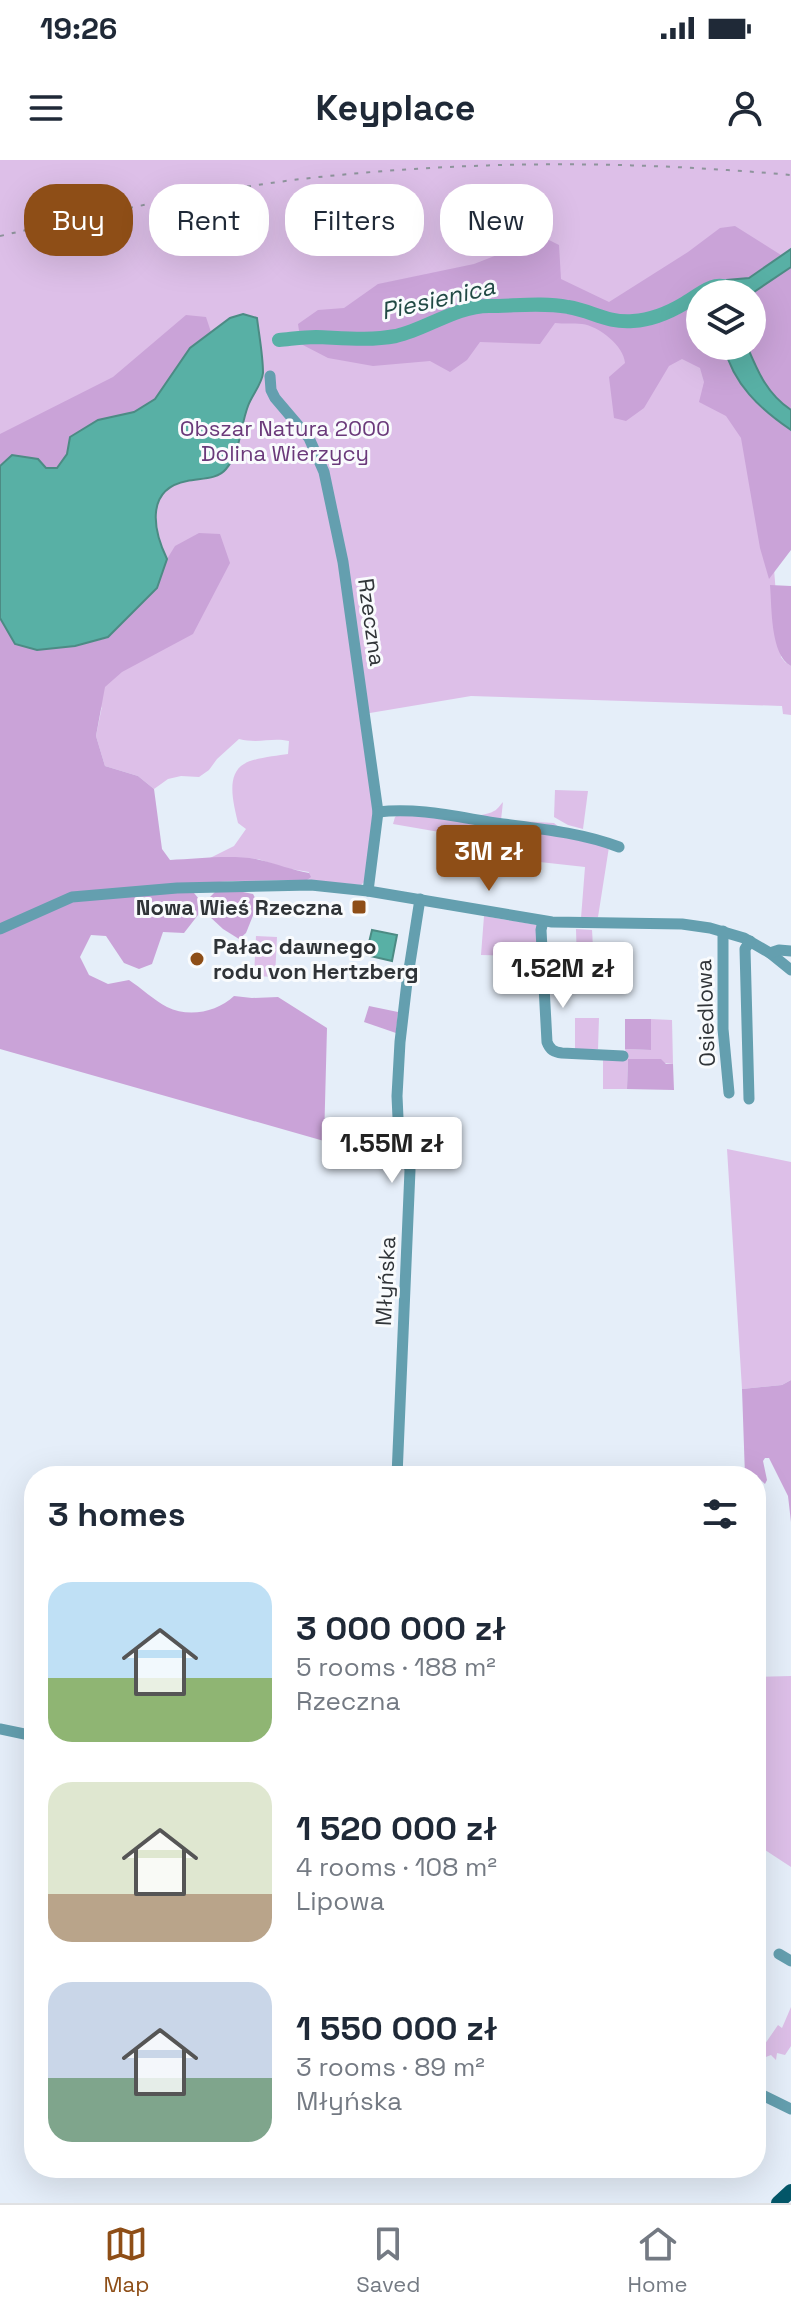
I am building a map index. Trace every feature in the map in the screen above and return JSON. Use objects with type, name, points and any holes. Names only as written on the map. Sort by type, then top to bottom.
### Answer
[{"type":"main road","points":[[778,2203],[791,2191]]},
{"type":"street","name":"Rzeczna","points":[[270,376],[275,398],[309,438],[324,472],[343,562],[378,812],[368,891]]},
{"type":"street","points":[[378,812],[397,810],[449,815],[566,832],[619,847]]},
{"type":"street","points":[[0,929],[72,897],[177,888],[336,887],[543,921],[682,924],[723,931],[750,941],[791,970]]},
{"type":"street","name":"Młyńska","points":[[397,1466],[410,1170],[398,1118],[397,1096],[407,982],[420,899]]},
{"type":"street","points":[[543,921],[541,930],[549,1047],[562,1053],[623,1056]]},
{"type":"street","name":"Osiedlowa","points":[[723,931],[723,1029],[729,1093]]},
{"type":"street","points":[[749,1099],[745,949],[750,941]]},
{"type":"street","points":[[770,953],[791,951]]},
{"type":"street","points":[[0,1729],[24,1734]]},
{"type":"street","points":[[779,1954],[791,1961]]},
{"type":"street","points":[[766,2097],[791,2109]]},
{"type":"green space","name":"Obszar Natura 2000 Dolina Wierzycy","points":[[0,160],[791,160],[791,541],[774,569],[781,657],[791,666],[791,715],[783,714],[782,706],[471,696],[364,714],[376,809],[366,880],[361,885],[307,880],[309,872],[258,859],[210,858],[234,846],[246,829],[238,823],[233,799],[234,775],[238,769],[253,760],[288,754],[289,741],[239,739],[199,777],[168,779],[154,789],[138,776],[105,766],[96,736],[102,706],[0,933]]},
{"type":"green space","points":[[555,790],[588,791],[583,829],[554,817]]},
{"type":"green space","points":[[503,802],[501,820],[554,823],[567,834],[609,847],[598,917],[581,918],[585,867],[495,857],[497,842],[393,824],[395,817],[401,813],[475,816],[494,811]]},
{"type":"green space","points":[[484,916],[537,925],[539,944],[518,956],[481,955]]},
{"type":"green space","points":[[576,929],[592,930],[594,964],[577,964]]},
{"type":"green space","points":[[256,936],[277,937],[275,977],[254,976]]},
{"type":"green space","points":[[575,1018],[599,1018],[598,1049],[575,1049]]},
{"type":"green space","points":[[651,1019],[672,1020],[673,1064],[628,1059],[627,1089],[603,1089],[603,1058],[627,1058],[625,1049],[651,1050]]},
{"type":"green space","points":[[727,1149],[791,1162],[791,1380],[782,1385],[742,1389]]},
{"type":"green space","points":[[791,1676],[791,1867],[766,1851],[766,1677]]},
{"type":"green space","points":[[791,2007],[791,2046],[785,2055],[777,2053],[776,2060],[771,2055],[766,2057],[766,2042],[778,2025],[782,2028]]},
{"type":"shaded area","points":[[735,226],[781,255],[749,278],[686,280],[686,360],[728,360],[750,394],[791,430],[791,550],[769,579],[760,548],[741,438],[726,416],[699,402],[704,382],[700,368],[682,359],[669,366],[644,408],[626,421],[614,418],[609,377],[625,363],[624,357],[610,338],[589,326],[555,323],[540,344],[480,342],[467,360],[450,372],[430,361],[373,366],[328,358],[301,344],[298,324],[318,310],[344,308],[378,284],[474,264],[494,256],[553,256],[553,242],[559,245],[561,279],[609,302],[720,228]]},
{"type":"shaded area","points":[[791,249],[791,267],[766,284],[766,280],[727,280],[749,278]]},
{"type":"shaded area","points":[[791,267],[791,410],[770,389],[752,360],[766,360],[766,284]]},
{"type":"shaded area","points":[[243,314],[257,318],[262,377],[248,406],[235,455],[226,469],[213,477],[174,485],[164,492],[159,502],[156,524],[167,559],[157,588],[108,637],[75,646],[37,650],[15,644],[0,618],[0,466],[12,455],[38,459],[46,468],[57,468],[67,454],[70,437],[98,420],[134,412],[155,399],[190,348],[230,318]]},
{"type":"shaded area","points":[[186,315],[206,317],[211,332],[190,349],[155,399],[134,412],[98,420],[57,468],[46,468],[13,455],[0,466],[0,434],[113,377]]},
{"type":"shaded area","points":[[728,360],[753,360],[769,390],[791,410],[791,430],[749,394]]},
{"type":"shaded area","points":[[199,533],[220,534],[230,563],[193,634],[122,672],[105,687],[96,736],[105,766],[138,776],[154,789],[162,849],[170,860],[250,858],[309,873],[311,877],[307,880],[177,885],[199,899],[198,915],[184,933],[163,932],[152,964],[139,969],[124,963],[106,936],[91,935],[80,957],[89,975],[108,984],[129,980],[175,1010],[202,1012],[234,996],[278,997],[327,1028],[324,1141],[0,1049],[0,618],[15,644],[37,650],[108,638],[157,588],[175,546]]},
{"type":"shaded area","points":[[770,585],[791,586],[791,666],[779,652],[776,641]]},
{"type":"shaded area","points":[[215,892],[253,894],[258,903],[246,933],[239,939],[209,916],[208,899]]},
{"type":"shaded area","points":[[372,930],[397,935],[392,961],[366,955]]},
{"type":"shaded area","points":[[369,1006],[398,1012],[396,1033],[364,1022]]},
{"type":"shaded area","points":[[625,1019],[651,1019],[651,1050],[625,1049]]},
{"type":"shaded area","points":[[628,1059],[661,1059],[666,1064],[673,1064],[674,1090],[627,1089]]},
{"type":"shaded area","points":[[791,1380],[791,1522],[788,1496],[769,1458],[763,1461],[764,1466],[745,1466],[742,1389],[782,1385]]},
{"type":"waterway","name":"Piesienica","points":[[279,340],[396,336],[477,307],[538,304],[577,309],[623,321],[654,317],[686,302]]},
{"type":"railway","points":[[0,236],[219,191],[355,173],[542,164],[666,167],[791,175]]},
{"type":"place","name":"Nowa Wieś Rzeczna","points":[[359,907]]},
{"type":"place","name":"Pałac dawnego rodu von Hertzberg","points":[[197,959]]}]
